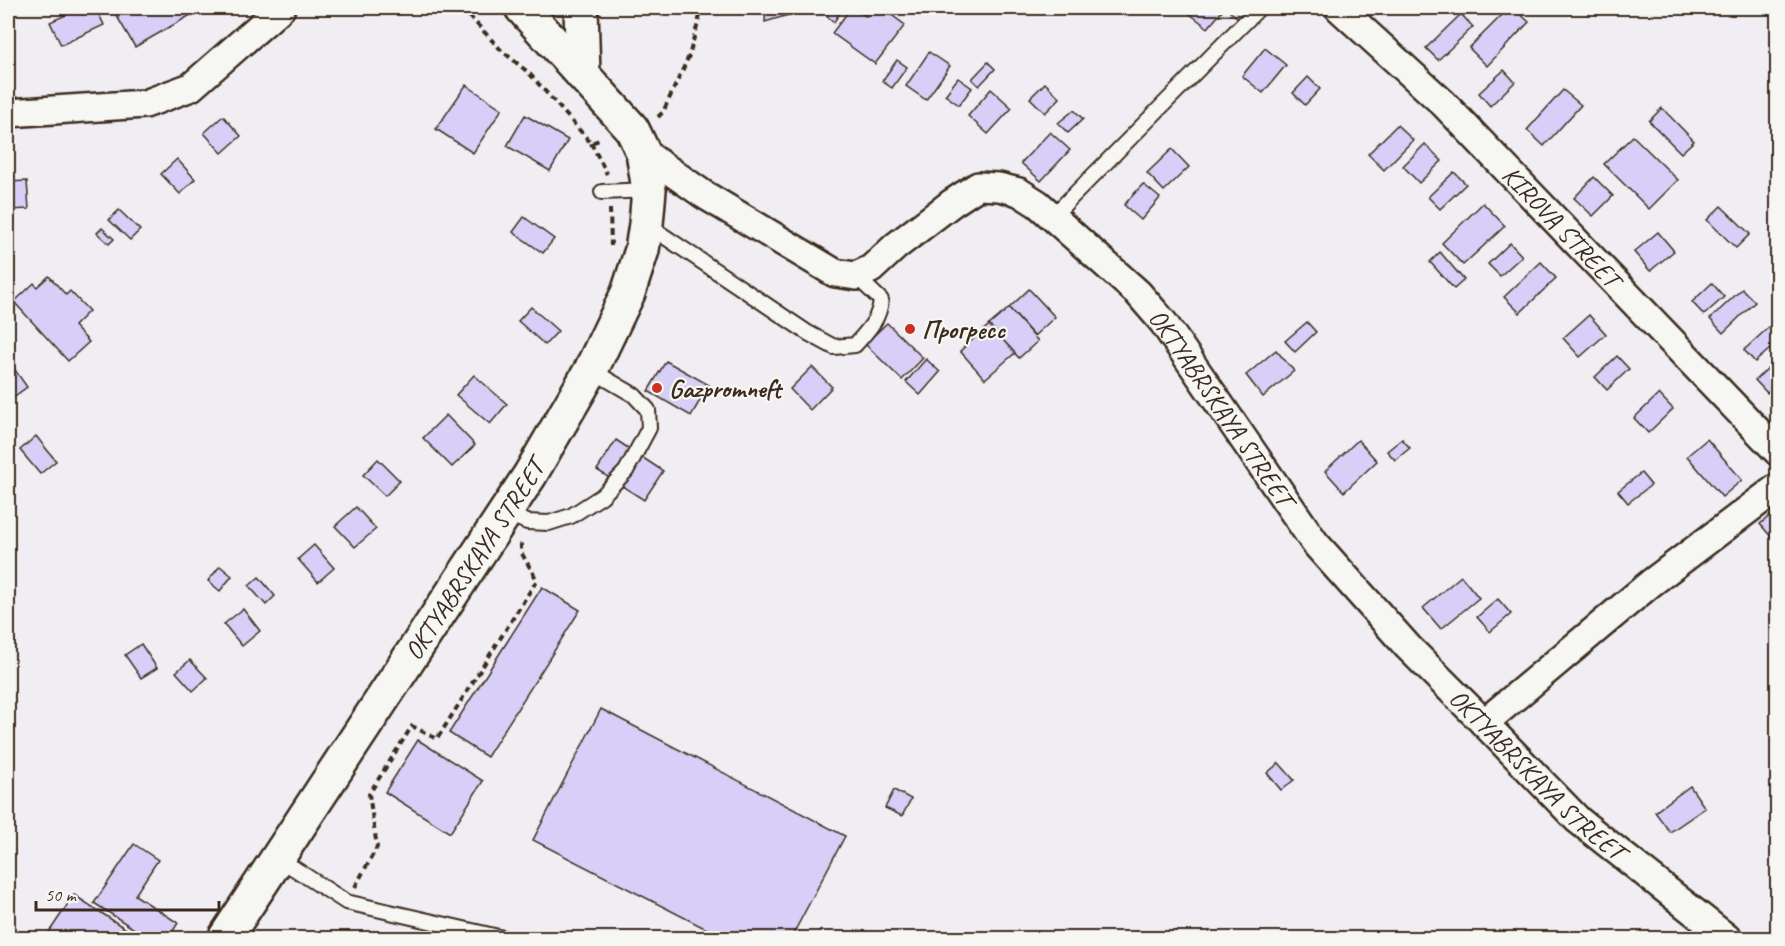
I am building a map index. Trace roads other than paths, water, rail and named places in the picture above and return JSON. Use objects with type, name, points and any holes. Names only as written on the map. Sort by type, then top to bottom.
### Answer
[{"type":"street","points":[[8,113],[145,104],[191,87],[280,8]]},
{"type":"street","points":[[522,8],[583,75],[638,141],[703,194],[835,273],[856,276]]},
{"type":"street","points":[[581,8],[583,75]]},
{"type":"street","name":"KIROVA STREET","points":[[1339,8],[1443,103],[1778,452]]},
{"type":"street","name":"OKTYABRSKAYA STREET","points":[[225,939],[530,475],[591,370],[628,293],[642,250],[650,190],[638,141]]},
{"type":"street","name":"OKTYABRSKAYA STREET","points":[[856,276],[871,269],[952,203],[978,186],[999,186],[1019,192],[1038,204],[1051,218],[1138,293],[1157,315],[1316,543],[1408,647],[1578,820],[1727,939]]},
{"type":"street","points":[[1484,723],[1651,583],[1778,487]]},
{"type":"lane","points":[[1051,218],[1259,8]]},
{"type":"lane","points":[[602,192],[650,190]]},
{"type":"lane","points":[[646,224],[808,333],[834,346],[855,345],[873,326],[880,312],[880,300],[856,276]]},
{"type":"lane","points":[[505,513],[527,522],[549,523],[571,516],[602,496],[626,471],[649,428],[648,410],[634,395],[591,370]]},
{"type":"lane","points":[[278,858],[346,902],[503,939]]},
{"type":"place","name":"Прогресс","points":[[910,329]]},
{"type":"place","name":"Gazpromneft","points":[[657,388]]}]
